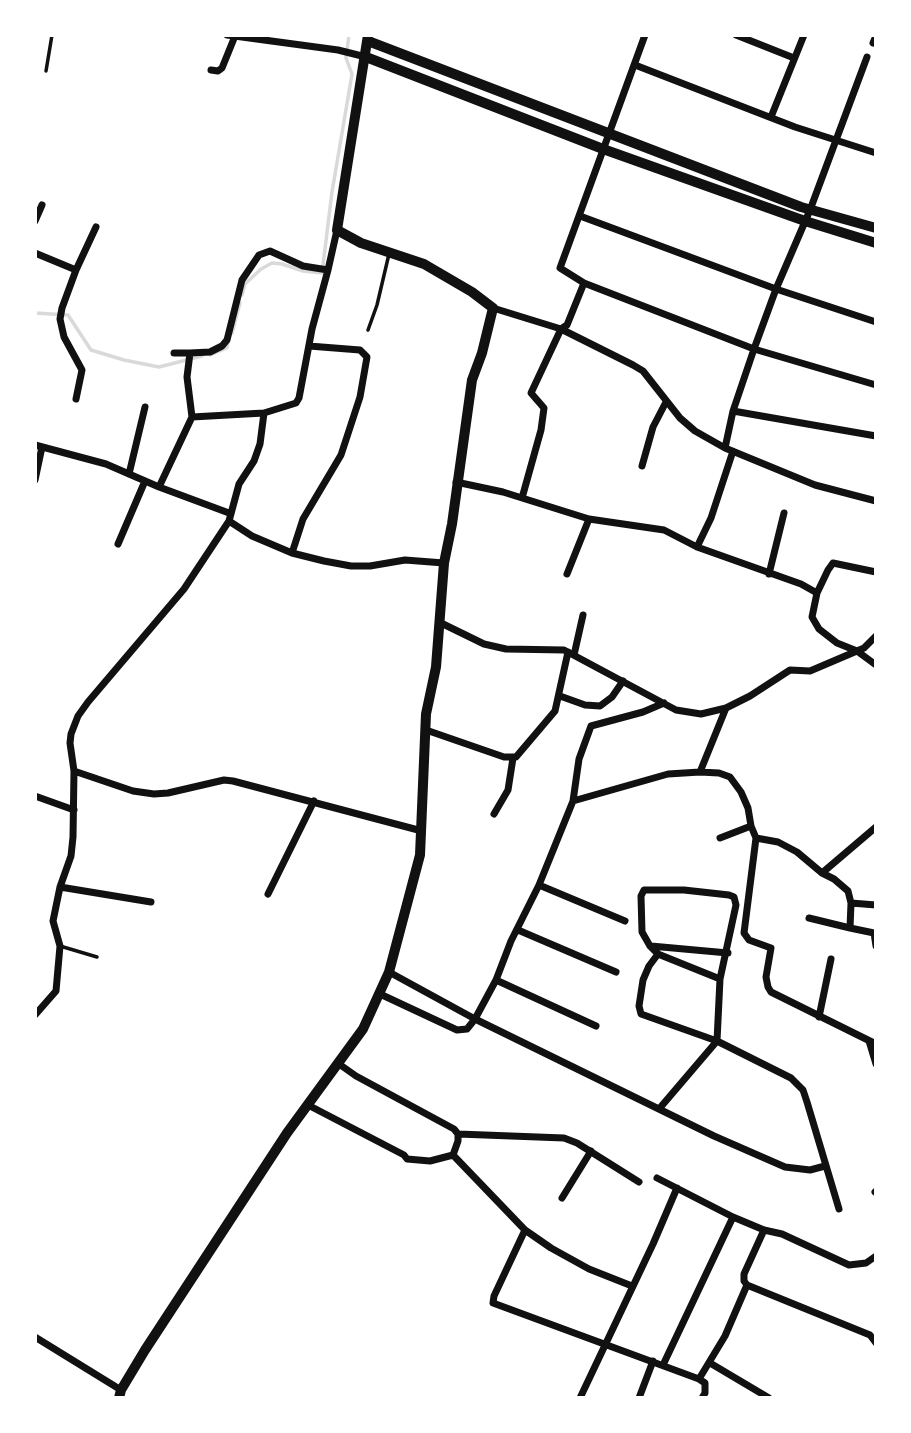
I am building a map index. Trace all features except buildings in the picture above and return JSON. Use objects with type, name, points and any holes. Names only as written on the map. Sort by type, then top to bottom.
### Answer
[{"type":"main road","points":[[120,1394],[287,1133],[363,1029],[388,972],[420,855],[426,730],[441,623],[444,564],[472,380],[493,308],[424,264],[361,243],[337,230],[361,55],[368,38],[810,210],[876,228]]},
{"type":"main road","points":[[361,55],[603,149],[804,221],[876,243]]},
{"type":"main road","points":[[701,183],[706,171]]},
{"type":"street","points":[[645,35],[560,268],[584,283],[754,349],[876,385]]},
{"type":"street","points":[[736,35],[794,58]]},
{"type":"street","points":[[771,117],[804,35]]},
{"type":"street","points":[[211,70],[218,71],[222,68],[231,36],[361,55]]},
{"type":"street","points":[[696,547],[711,518],[729,450],[733,411],[754,349],[867,57]]},
{"type":"street","points":[[635,65],[771,117],[876,153]]},
{"type":"street","points":[[35,221],[42,205]]},
{"type":"street","points":[[580,216],[776,289],[876,321]]},
{"type":"street","points":[[76,399],[82,370],[64,337],[62,308],[96,227]]},
{"type":"street","points":[[192,417],[264,413],[296,403],[325,269],[337,230]]},
{"type":"street","points":[[174,353],[189,357],[222,346],[227,340],[242,280],[264,252],[275,253],[303,267],[325,269]]},
{"type":"street","points":[[35,253],[76,270]]},
{"type":"street","points":[[522,499],[544,408],[531,393],[561,329],[567,325],[584,283]]},
{"type":"street","points":[[493,308],[561,329],[643,371],[666,402],[695,430],[729,450],[815,485],[876,501]]},
{"type":"street","points":[[292,553],[308,509],[341,455],[360,397],[367,357],[360,350],[309,346]]},
{"type":"street","points":[[159,488],[192,417],[187,377],[189,357]]},
{"type":"street","points":[[642,466],[653,427],[666,402]]},
{"type":"street","points":[[129,474],[145,407]]},
{"type":"street","points":[[733,411],[876,436]]},
{"type":"street","points":[[35,1015],[55,991],[60,946],[53,921],[60,887],[71,856],[74,771],[70,743],[78,716],[184,589],[229,517],[239,484],[254,461],[260,444],[264,413]]},
{"type":"street","points":[[35,480],[38,446],[106,464],[229,517],[252,536],[292,553],[351,566],[405,560],[444,564]]},
{"type":"street","points":[[118,544],[145,481]]},
{"type":"street","points":[[456,482],[589,519],[664,530],[696,547],[801,584],[817,593]]},
{"type":"street","points":[[769,574],[784,513]]},
{"type":"street","points":[[567,574],[589,519]]},
{"type":"street","points":[[876,572],[833,563],[817,593],[812,617],[814,624],[829,637],[857,651],[876,665]]},
{"type":"street","points":[[494,814],[508,790],[513,758],[552,716],[583,615]]},
{"type":"street","points":[[441,623],[484,644],[506,649],[571,653],[676,710],[701,714],[726,708],[751,696],[790,670],[810,671],[864,648],[876,636]]},
{"type":"street","points":[[560,696],[585,705],[600,706],[623,681]]},
{"type":"street","points":[[380,994],[457,1030],[467,1029],[496,980],[539,885],[573,801],[579,760],[591,726],[643,712],[664,703]]},
{"type":"street","points":[[700,772],[726,708]]},
{"type":"street","points":[[426,730],[513,758]]},
{"type":"street","points":[[74,771],[143,793],[168,793],[224,780],[314,801],[422,831]]},
{"type":"street","points":[[573,801],[668,774],[700,772],[730,777],[748,808],[755,838],[745,935],[749,940],[771,948],[766,977],[771,992],[873,1042],[876,1065]]},
{"type":"street","points":[[35,796],[74,810]]},
{"type":"street","points":[[268,894],[314,801]]},
{"type":"street","points":[[720,838],[751,826]]},
{"type":"street","points":[[822,873],[876,827]]},
{"type":"street","points":[[755,838],[778,842],[810,861],[848,891],[851,903],[850,928]]},
{"type":"street","points":[[539,885],[625,921]]},
{"type":"street","points":[[60,887],[151,902]]},
{"type":"street","points":[[659,1109],[717,1041],[720,979],[736,911],[734,897],[684,890],[648,889],[642,892],[642,932],[650,946],[658,954],[720,979]]},
{"type":"street","points":[[851,903],[876,905]]},
{"type":"street","points":[[809,918],[874,933],[876,946]]},
{"type":"street","points":[[518,930],[616,972]]},
{"type":"street","points":[[650,946],[728,953]]},
{"type":"street","points":[[658,954],[643,980],[639,1006],[641,1014],[717,1041],[791,1079],[803,1090],[839,1209]]},
{"type":"street","points":[[819,1017],[831,959]]},
{"type":"street","points":[[388,972],[475,1019],[714,1136],[785,1167],[810,1170],[825,1166]]},
{"type":"street","points":[[496,980],[596,1026]]},
{"type":"street","points":[[339,1064],[390,1095],[436,1118],[458,1134],[564,1138],[591,1151],[639,1182]]},
{"type":"street","points":[[308,1105],[407,1159],[430,1161],[453,1155],[457,1148],[458,1134]]},
{"type":"street","points":[[562,1198],[591,1151]]},
{"type":"street","points":[[453,1155],[525,1230],[589,1269],[632,1286]]},
{"type":"street","points":[[657,1178],[733,1217],[764,1230],[782,1234],[849,1265],[866,1263],[876,1256]]},
{"type":"street","points":[[580,1398],[677,1188]]},
{"type":"street","points":[[663,1365],[733,1217]]},
{"type":"street","points":[[525,1230],[493,1303],[699,1379],[705,1383],[702,1398]]},
{"type":"street","points":[[764,1230],[744,1274],[747,1285],[873,1334],[876,1343]]},
{"type":"street","points":[[699,1379],[725,1336],[747,1285]]},
{"type":"street","points":[[35,1337],[120,1394]]},
{"type":"street","points":[[639,1398],[653,1361]]},
{"type":"street","points":[[710,1363],[769,1398]]},
{"type":"lane","points":[[46,71],[52,35]]},
{"type":"lane","points":[[368,330],[390,252]]},
{"type":"lane","points":[[60,946],[97,957]]},
{"type":"waterway","points":[[242,295],[245,284],[272,263],[322,273],[332,192],[352,74],[346,58],[349,35]]},
{"type":"waterway","points":[[232,333],[240,303]]},
{"type":"waterway","points":[[35,313],[68,315],[91,350],[124,360],[159,367],[202,356]]},
{"type":"waterway","points":[[210,355],[227,348],[228,343]]}]
